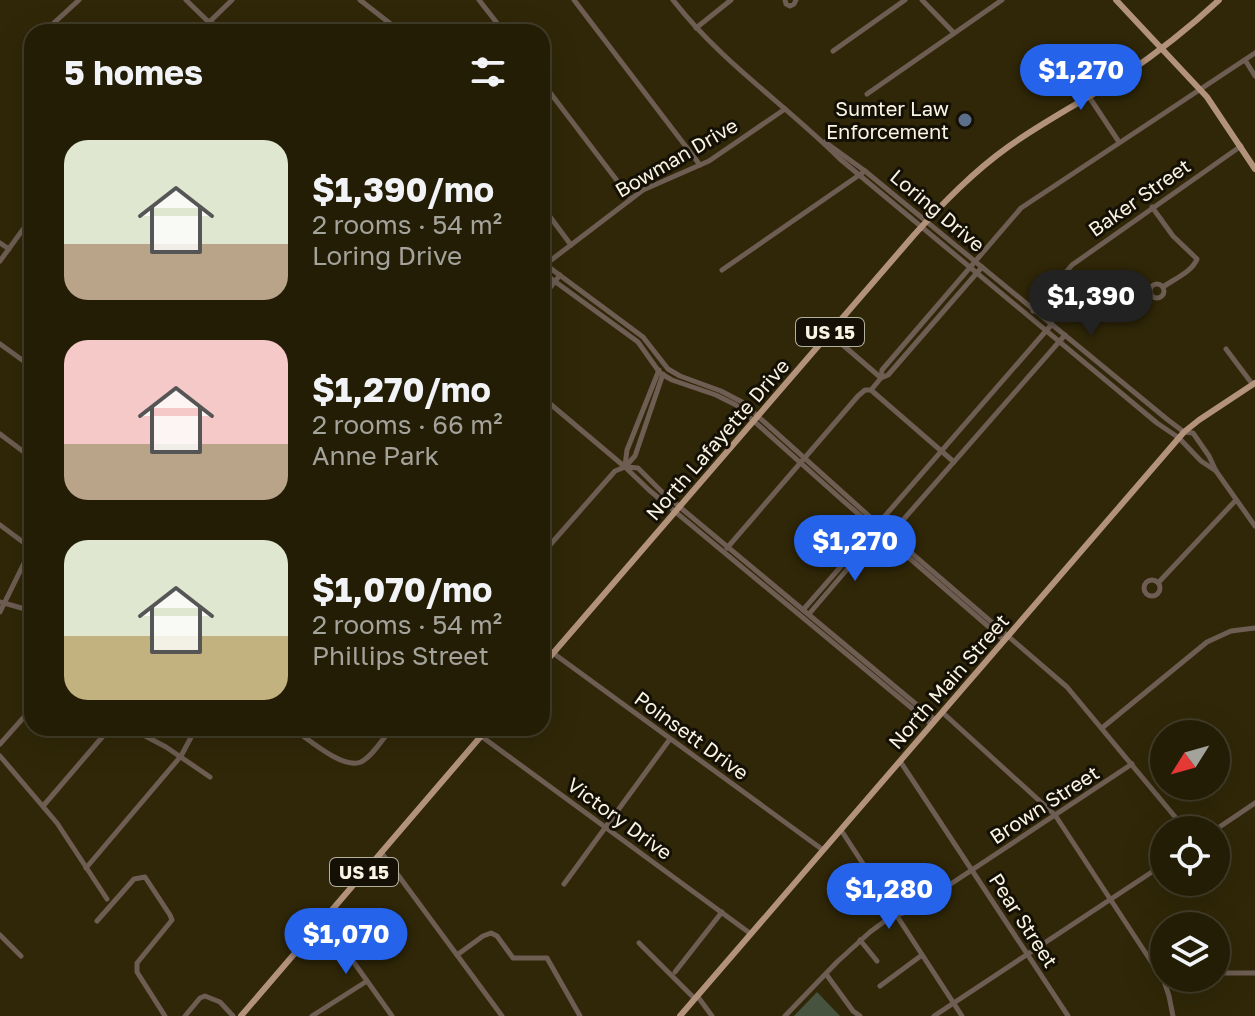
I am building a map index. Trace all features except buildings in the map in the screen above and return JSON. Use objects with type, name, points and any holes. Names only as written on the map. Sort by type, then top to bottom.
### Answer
[{"type":"main road","name":"North Lafayette Drive","points":[[550,657],[921,227],[981,167],[1162,48],[1219,0]]},
{"type":"main road","points":[[1119,1],[1215,107],[1255,169]]},
{"type":"main road","name":"North Main Street","points":[[680,1016],[1182,435],[1199,420],[1254,384]]},
{"type":"main road","name":"US 15","points":[[241,1016],[481,736]]},
{"type":"street","points":[[53,24],[79,0]]},
{"type":"street","points":[[186,0],[214,24]]},
{"type":"street","points":[[210,22],[232,0]]},
{"type":"street","points":[[360,0],[391,24]]},
{"type":"street","points":[[479,0],[498,24]]},
{"type":"street","points":[[574,0],[700,165]]},
{"type":"street","name":"Loring Drive","points":[[673,0],[730,63],[859,175],[1157,423],[1182,435]]},
{"type":"street","points":[[696,28],[731,0]]},
{"type":"street","points":[[785,0],[790,6],[796,0]]},
{"type":"street","points":[[833,51],[905,0]]},
{"type":"street","points":[[922,0],[954,33]]},
{"type":"street","points":[[867,94],[1002,0]]},
{"type":"street","points":[[881,378],[882,370],[1021,208],[1255,53]]},
{"type":"street","points":[[1245,60],[1255,76]]},
{"type":"street","points":[[1068,65],[1119,142]]},
{"type":"street","points":[[550,93],[631,199]]},
{"type":"street","name":"Bowman Drive","points":[[550,259],[655,183],[700,165],[785,109]]},
{"type":"street","name":"Loring Drive","points":[[818,137],[842,152],[927,221],[1168,420],[1182,435]]},
{"type":"street","name":"Baker Street","points":[[1029,316],[1072,265],[1241,146]]},
{"type":"street","points":[[722,270],[865,171]]},
{"type":"street","points":[[1152,207],[1173,236],[1197,259],[1191,268],[1163,287]]},
{"type":"street","points":[[550,217],[571,245]]},
{"type":"street","points":[[0,261],[24,228]]},
{"type":"street","points":[[0,243],[9,249]]},
{"type":"street","points":[[726,549],[862,392],[871,390],[888,375],[982,267]]},
{"type":"street","points":[[550,268],[643,337],[664,365],[680,376],[730,395],[877,528],[1067,687],[1175,816]]},
{"type":"street","points":[[550,288],[560,275]]},
{"type":"street","points":[[550,278],[638,342],[660,373],[729,401],[756,418]]},
{"type":"street","points":[[804,613],[1052,324]]},
{"type":"street","points":[[829,333],[881,378]]},
{"type":"street","points":[[888,536],[1065,335]]},
{"type":"street","points":[[0,344],[24,361]]},
{"type":"street","points":[[1226,349],[1254,384]]},
{"type":"street","points":[[625,467],[627,450],[664,365]]},
{"type":"street","points":[[871,390],[954,462]]},
{"type":"street","points":[[550,404],[625,467],[640,470],[678,509],[933,722]]},
{"type":"street","points":[[1216,471],[1201,461],[1182,435],[1193,433],[1255,526]]},
{"type":"street","points":[[0,434],[24,452]]},
{"type":"street","points":[[550,545],[615,471],[625,467]]},
{"type":"street","points":[[1158,583],[1236,500]]},
{"type":"street","points":[[0,525],[24,542]]},
{"type":"street","points":[[0,612],[2,602],[24,562]]},
{"type":"street","points":[[2,602],[24,609]]},
{"type":"street","points":[[1102,728],[1207,642],[1231,631],[1255,628]]},
{"type":"street","name":"Poinsett Drive","points":[[550,651],[823,850]]},
{"type":"street","points":[[942,712],[1055,815],[1150,956]]},
{"type":"street","points":[[0,744],[24,717]]},
{"type":"street","points":[[44,805],[103,736]]},
{"type":"street","points":[[145,736],[210,777]]},
{"type":"street","points":[[86,868],[181,756],[192,736]]},
{"type":"street","points":[[304,736],[341,761],[356,763],[369,755],[385,736]]},
{"type":"street","name":"Victory Drive","points":[[481,736],[751,934]]},
{"type":"street","points":[[564,884],[670,739]]},
{"type":"street","points":[[0,756],[44,805],[107,899]]},
{"type":"street","name":"Pear Street","points":[[900,761],[1068,1016]]},
{"type":"street","name":"Brown Street","points":[[785,1016],[860,940],[889,918],[909,911],[1132,764]]},
{"type":"street","points":[[1230,820],[1255,803]]},
{"type":"street","points":[[841,830],[962,1016]]},
{"type":"street","points":[[381,852],[502,1016]]},
{"type":"street","points":[[934,1016],[1150,873]]},
{"type":"street","points":[[97,921],[134,879],[145,877],[172,920],[137,963],[137,972],[165,1016]]},
{"type":"street","points":[[675,972],[722,912]]},
{"type":"street","points":[[323,919],[392,1016]]},
{"type":"street","points":[[457,955],[491,933],[497,936],[513,958],[547,958],[580,1016]]},
{"type":"street","points":[[0,935],[21,956]]},
{"type":"street","points":[[860,940],[877,961]]},
{"type":"street","points":[[639,943],[712,1016]]},
{"type":"street","points":[[880,986],[922,955]]},
{"type":"street","points":[[1230,973],[1255,973]]},
{"type":"street","points":[[826,974],[860,1016]]},
{"type":"street","points":[[312,1016],[367,981]]},
{"type":"street","points":[[1168,992],[1173,1016]]},
{"type":"street","points":[[185,1016],[205,996],[220,1002],[233,1016]]},
{"type":"green space","points":[[817,992],[840,1016],[794,1016]]},
{"type":"place","name":"Sumter Law Enforcement","points":[[965,120]]}]
